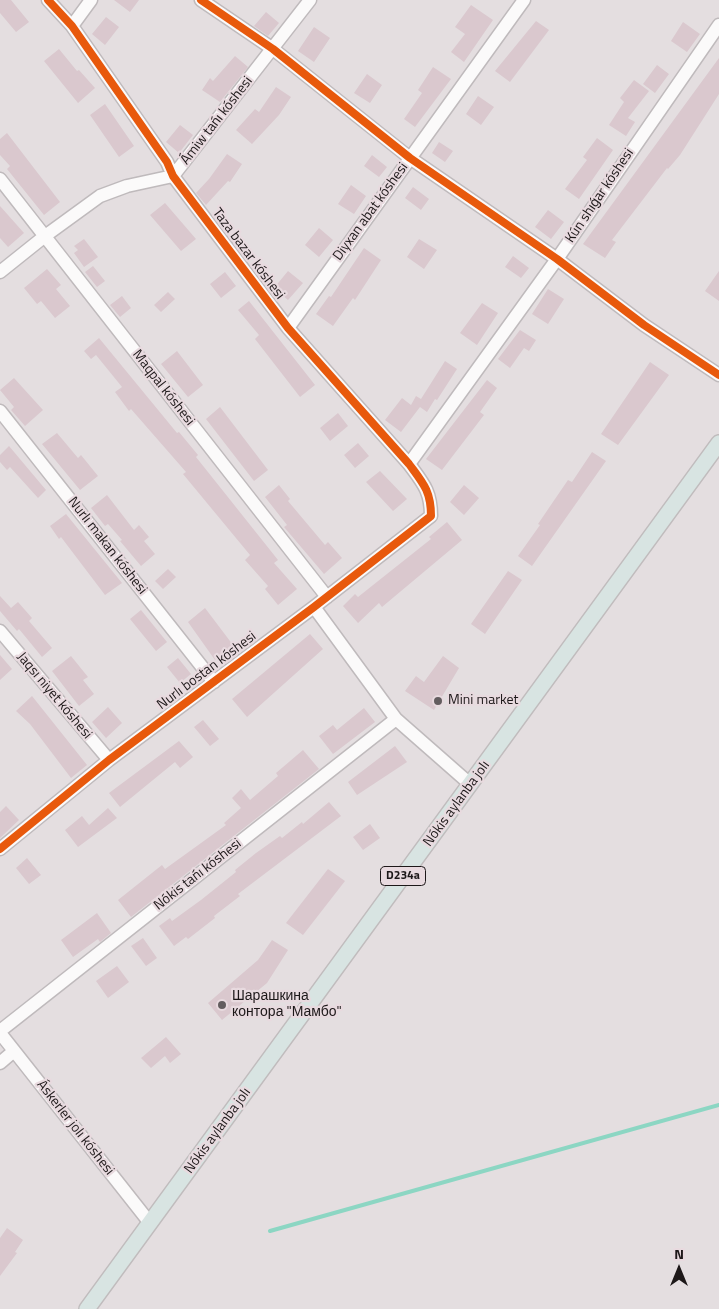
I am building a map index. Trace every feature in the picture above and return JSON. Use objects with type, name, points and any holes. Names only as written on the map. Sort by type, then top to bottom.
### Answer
[{"type":"main road","name":"Nókis aylanba jolı","points":[[87,1309],[719,443]]},
{"type":"street","name":"Taza bazar kóshesi","points":[[48,0],[72,26],[167,162],[173,176],[288,328],[409,464],[426,487],[431,500],[430,516]]},
{"type":"street","points":[[72,26],[91,0]]},
{"type":"street","points":[[201,0],[273,49],[410,158],[556,259],[644,325],[719,376]]},
{"type":"street","name":"Ámiw tańı kóshesi","points":[[0,272],[100,196],[127,186],[173,176],[310,0]]},
{"type":"street","name":"Diyxan abat kóshesi","points":[[288,328],[524,0]]},
{"type":"street","name":"Kún shıǵar kóshesi","points":[[409,464],[556,259],[719,25]]},
{"type":"street","name":"Maqpal kóshesi","points":[[0,179],[327,597]]},
{"type":"street","name":"Nurlı makan kóshesi","points":[[0,411],[214,682]]},
{"type":"street","name":"Nurlı bostan kóshesi","points":[[0,849],[109,760],[314,607],[430,516]]},
{"type":"street","points":[[314,607],[396,719],[470,784]]},
{"type":"street","name":"Jaqsı niyet kóshesi","points":[[0,631],[109,760]]},
{"type":"street","name":"Nókis tańı kóshesi","points":[[0,1032],[396,719]]},
{"type":"street","name":"Áskerler jolı kóshesi","points":[[0,1032],[150,1223]]},
{"type":"street","points":[[0,1063],[14,1051]]},
{"type":"building","points":[[0,0],[11,0],[29,22],[16,32],[0,13]]},
{"type":"building","points":[[114,0],[139,0],[130,12]]},
{"type":"building","points":[[471,5],[493,20],[464,62],[451,52],[465,34],[455,27]]},
{"type":"building","points":[[266,12],[279,23],[268,36],[254,26]]},
{"type":"building","points":[[106,17],[119,27],[105,45],[92,34]]},
{"type":"building","points":[[536,21],[549,30],[510,82],[495,71]]},
{"type":"building","points":[[683,22],[700,34],[687,52],[671,41]]},
{"type":"building","points":[[314,27],[330,38],[314,62],[298,51]]},
{"type":"building","points":[[59,49],[77,71],[79,70],[95,88],[78,103],[44,61]]},
{"type":"building","points":[[235,56],[248,67],[220,102],[202,90],[210,78],[213,81]]},
{"type":"building","points":[[719,58],[719,94],[680,155],[667,168],[612,240],[616,242],[605,258],[583,244]]},
{"type":"building","points":[[657,65],[669,74],[655,93],[643,84]]},
{"type":"building","points":[[433,67],[451,79],[415,127],[404,119],[422,93],[418,90]]},
{"type":"building","points":[[367,74],[382,85],[370,103],[354,93]]},
{"type":"building","points":[[634,80],[649,91],[628,118],[635,122],[626,136],[609,125],[624,102],[620,98]]},
{"type":"building","points":[[276,87],[291,97],[279,115],[252,144],[236,130],[255,109],[259,112]]},
{"type":"building","points":[[478,96],[494,107],[481,125],[466,114]]},
{"type":"building","points":[[105,104],[134,146],[119,157],[90,115]]},
{"type":"building","points":[[180,125],[193,135],[179,153],[166,142]]},
{"type":"building","points":[[7,133],[60,202],[44,215],[7,169],[10,166],[0,155],[0,139]]},
{"type":"building","points":[[597,138],[613,150],[579,199],[565,189],[587,160],[583,157]]},
{"type":"building","points":[[439,142],[453,151],[445,162],[432,153]]},
{"type":"building","points":[[227,154],[242,164],[230,182],[228,181],[206,205],[196,193]]},
{"type":"building","points":[[372,155],[387,167],[379,177],[364,166]]},
{"type":"building","points":[[351,185],[366,196],[354,214],[338,204]]},
{"type":"building","points":[[413,187],[429,199],[421,210],[405,198]]},
{"type":"building","points":[[165,203],[196,239],[181,251],[150,215]]},
{"type":"building","points":[[0,206],[24,233],[8,247],[0,238]]},
{"type":"building","points":[[548,210],[564,222],[551,239],[535,227]]},
{"type":"building","points":[[319,228],[333,240],[319,257],[305,245]]},
{"type":"building","points":[[84,239],[98,257],[84,267],[74,253],[78,250],[74,246]]},
{"type":"building","points":[[419,239],[437,250],[424,269],[407,257]]},
{"type":"building","points":[[364,248],[381,260],[355,300],[353,298],[333,326],[316,314],[329,296],[331,297]]},
{"type":"building","points":[[513,256],[529,268],[521,278],[505,267]]},
{"type":"building","points":[[93,266],[105,281],[97,287],[85,272]]},
{"type":"building","points":[[47,269],[61,285],[56,289],[70,306],[55,318],[41,301],[37,304],[24,288]]},
{"type":"building","points":[[288,271],[303,283],[288,300],[274,288]]},
{"type":"building","points":[[719,271],[719,301],[705,291]]},
{"type":"building","points":[[225,272],[236,286],[221,298],[210,284]]},
{"type":"building","points":[[548,289],[564,299],[548,324],[532,314]]},
{"type":"building","points":[[168,292],[175,299],[161,312],[154,305]]},
{"type":"building","points":[[122,296],[131,308],[120,317],[110,305]]},
{"type":"building","points":[[249,301],[315,385],[300,397],[255,339],[259,335],[238,310]]},
{"type":"building","points":[[482,303],[498,313],[477,345],[460,333]]},
{"type":"building","points":[[520,330],[536,340],[529,351],[524,348],[510,368],[498,359]]},
{"type":"building","points":[[99,338],[177,433],[179,432],[198,455],[196,457],[278,560],[274,563],[297,589],[278,605],[265,589],[268,586],[245,560],[250,555],[183,474],[186,472],[131,409],[129,411],[115,392],[122,387],[96,355],[91,359],[84,351]]},
{"type":"building","points":[[177,351],[203,385],[188,397],[161,364]]},
{"type":"building","points":[[445,361],[457,369],[427,412],[420,407],[401,432],[385,420],[402,398],[411,405],[416,396],[421,399]]},
{"type":"building","points":[[650,362],[669,375],[618,445],[601,434]]},
{"type":"building","points":[[14,378],[43,410],[25,426],[11,410],[14,407],[0,390]]},
{"type":"building","points":[[487,380],[497,388],[480,412],[484,415],[442,470],[426,459]]},
{"type":"building","points":[[220,407],[268,470],[254,481],[206,419]]},
{"type":"building","points":[[338,413],[348,426],[330,441],[320,428]]},
{"type":"building","points":[[57,433],[78,458],[81,455],[98,476],[80,490],[42,444]]},
{"type":"building","points":[[358,443],[369,456],[355,468],[344,455]]},
{"type":"building","points":[[9,446],[46,490],[38,498],[10,467],[7,470],[0,462],[0,455]]},
{"type":"building","points":[[592,452],[606,461],[532,566],[518,556],[568,480],[572,482]]},
{"type":"building","points":[[380,471],[407,499],[393,511],[366,482]]},
{"type":"building","points":[[279,485],[290,499],[288,501],[325,545],[328,542],[342,558],[324,574],[284,527],[287,525],[265,497]]},
{"type":"building","points":[[464,485],[479,498],[464,515],[450,502]]},
{"type":"building","points":[[107,495],[134,530],[139,525],[149,537],[144,541],[155,554],[141,566],[120,541],[122,540],[108,524],[105,526],[91,508]]},
{"type":"building","points":[[66,514],[122,583],[105,595],[61,537],[59,539],[50,526]]},
{"type":"building","points":[[447,522],[462,540],[382,607],[379,603],[358,623],[343,606],[355,594],[358,597],[431,539],[429,537]]},
{"type":"building","points":[[168,569],[176,577],[163,589],[155,581]]},
{"type":"building","points":[[508,571],[522,580],[485,634],[471,624]]},
{"type":"building","points":[[0,596],[11,608],[18,602],[32,618],[29,621],[52,648],[42,657],[19,629],[17,631],[0,611]]},
{"type":"building","points":[[205,608],[233,645],[215,660],[188,622]]},
{"type":"building","points":[[141,610],[167,642],[156,651],[130,619]]},
{"type":"building","points":[[310,634],[323,649],[247,717],[232,699]]},
{"type":"building","points":[[0,655],[12,669],[0,680]]},
{"type":"building","points":[[71,656],[88,677],[83,680],[94,694],[79,706],[52,671]]},
{"type":"building","points":[[443,656],[459,668],[434,710],[405,691],[416,676],[424,682]]},
{"type":"building","points":[[178,658],[191,674],[180,683],[167,667]]},
{"type":"building","points":[[32,696],[87,765],[71,778],[30,724],[16,711]]},
{"type":"building","points":[[108,707],[122,723],[106,738],[92,722]]},
{"type":"building","points":[[364,708],[375,722],[333,754],[319,736],[333,725],[337,730]]},
{"type":"building","points":[[203,720],[219,739],[210,746],[194,727]]},
{"type":"building","points":[[179,741],[193,757],[180,768],[175,762],[120,807],[109,793]]},
{"type":"building","points":[[395,746],[407,762],[357,795],[348,782]]},
{"type":"building","points":[[303,750],[319,769],[131,917],[118,900],[162,865],[165,869],[226,825],[224,823],[241,808],[232,798],[241,789],[250,800],[278,776],[276,773]]},
{"type":"building","points":[[329,802],[341,816],[238,894],[240,896],[214,916],[215,918],[188,939],[186,937],[174,946],[159,926],[170,918],[172,921],[201,900],[256,853],[280,836],[282,838],[302,822],[303,824]]},
{"type":"building","points":[[6,806],[19,820],[0,838],[0,812]]},
{"type":"building","points":[[108,808],[117,818],[78,847],[65,830],[82,816],[89,825]]},
{"type":"building","points":[[370,824],[380,838],[363,850],[353,837]]},
{"type":"building","points":[[27,858],[41,875],[29,884],[16,868]]},
{"type":"building","points":[[328,869],[345,881],[303,935],[286,923]]},
{"type":"building","points":[[97,913],[111,933],[100,942],[98,939],[73,957],[61,940]]},
{"type":"building","points":[[143,938],[157,958],[146,966],[131,946]]},
{"type":"building","points":[[272,940],[288,950],[267,983],[222,1020],[208,1003],[258,960]]},
{"type":"building","points":[[117,966],[129,982],[108,998],[96,981]]},
{"type":"building","points":[[166,1037],[181,1054],[170,1063],[165,1056],[151,1068],[141,1058]]},
{"type":"building","points":[[7,1228],[23,1240],[15,1252],[17,1253],[0,1276],[0,1238]]},
{"type":"waterway","points":[[270,1231],[719,1105]]},
{"type":"cycle path","points":[[0,849],[109,760],[314,607],[431,516],[428,494],[409,464],[288,328],[173,176],[167,162],[72,26],[48,0]]},
{"type":"cycle path","points":[[201,0],[273,49],[410,158],[557,259],[644,325],[719,375]]},
{"type":"place","name":"Mini market","points":[[438,701]]},
{"type":"place","name":"Шарашкина контора \"Мамбо\"","points":[[222,1005]]}]
